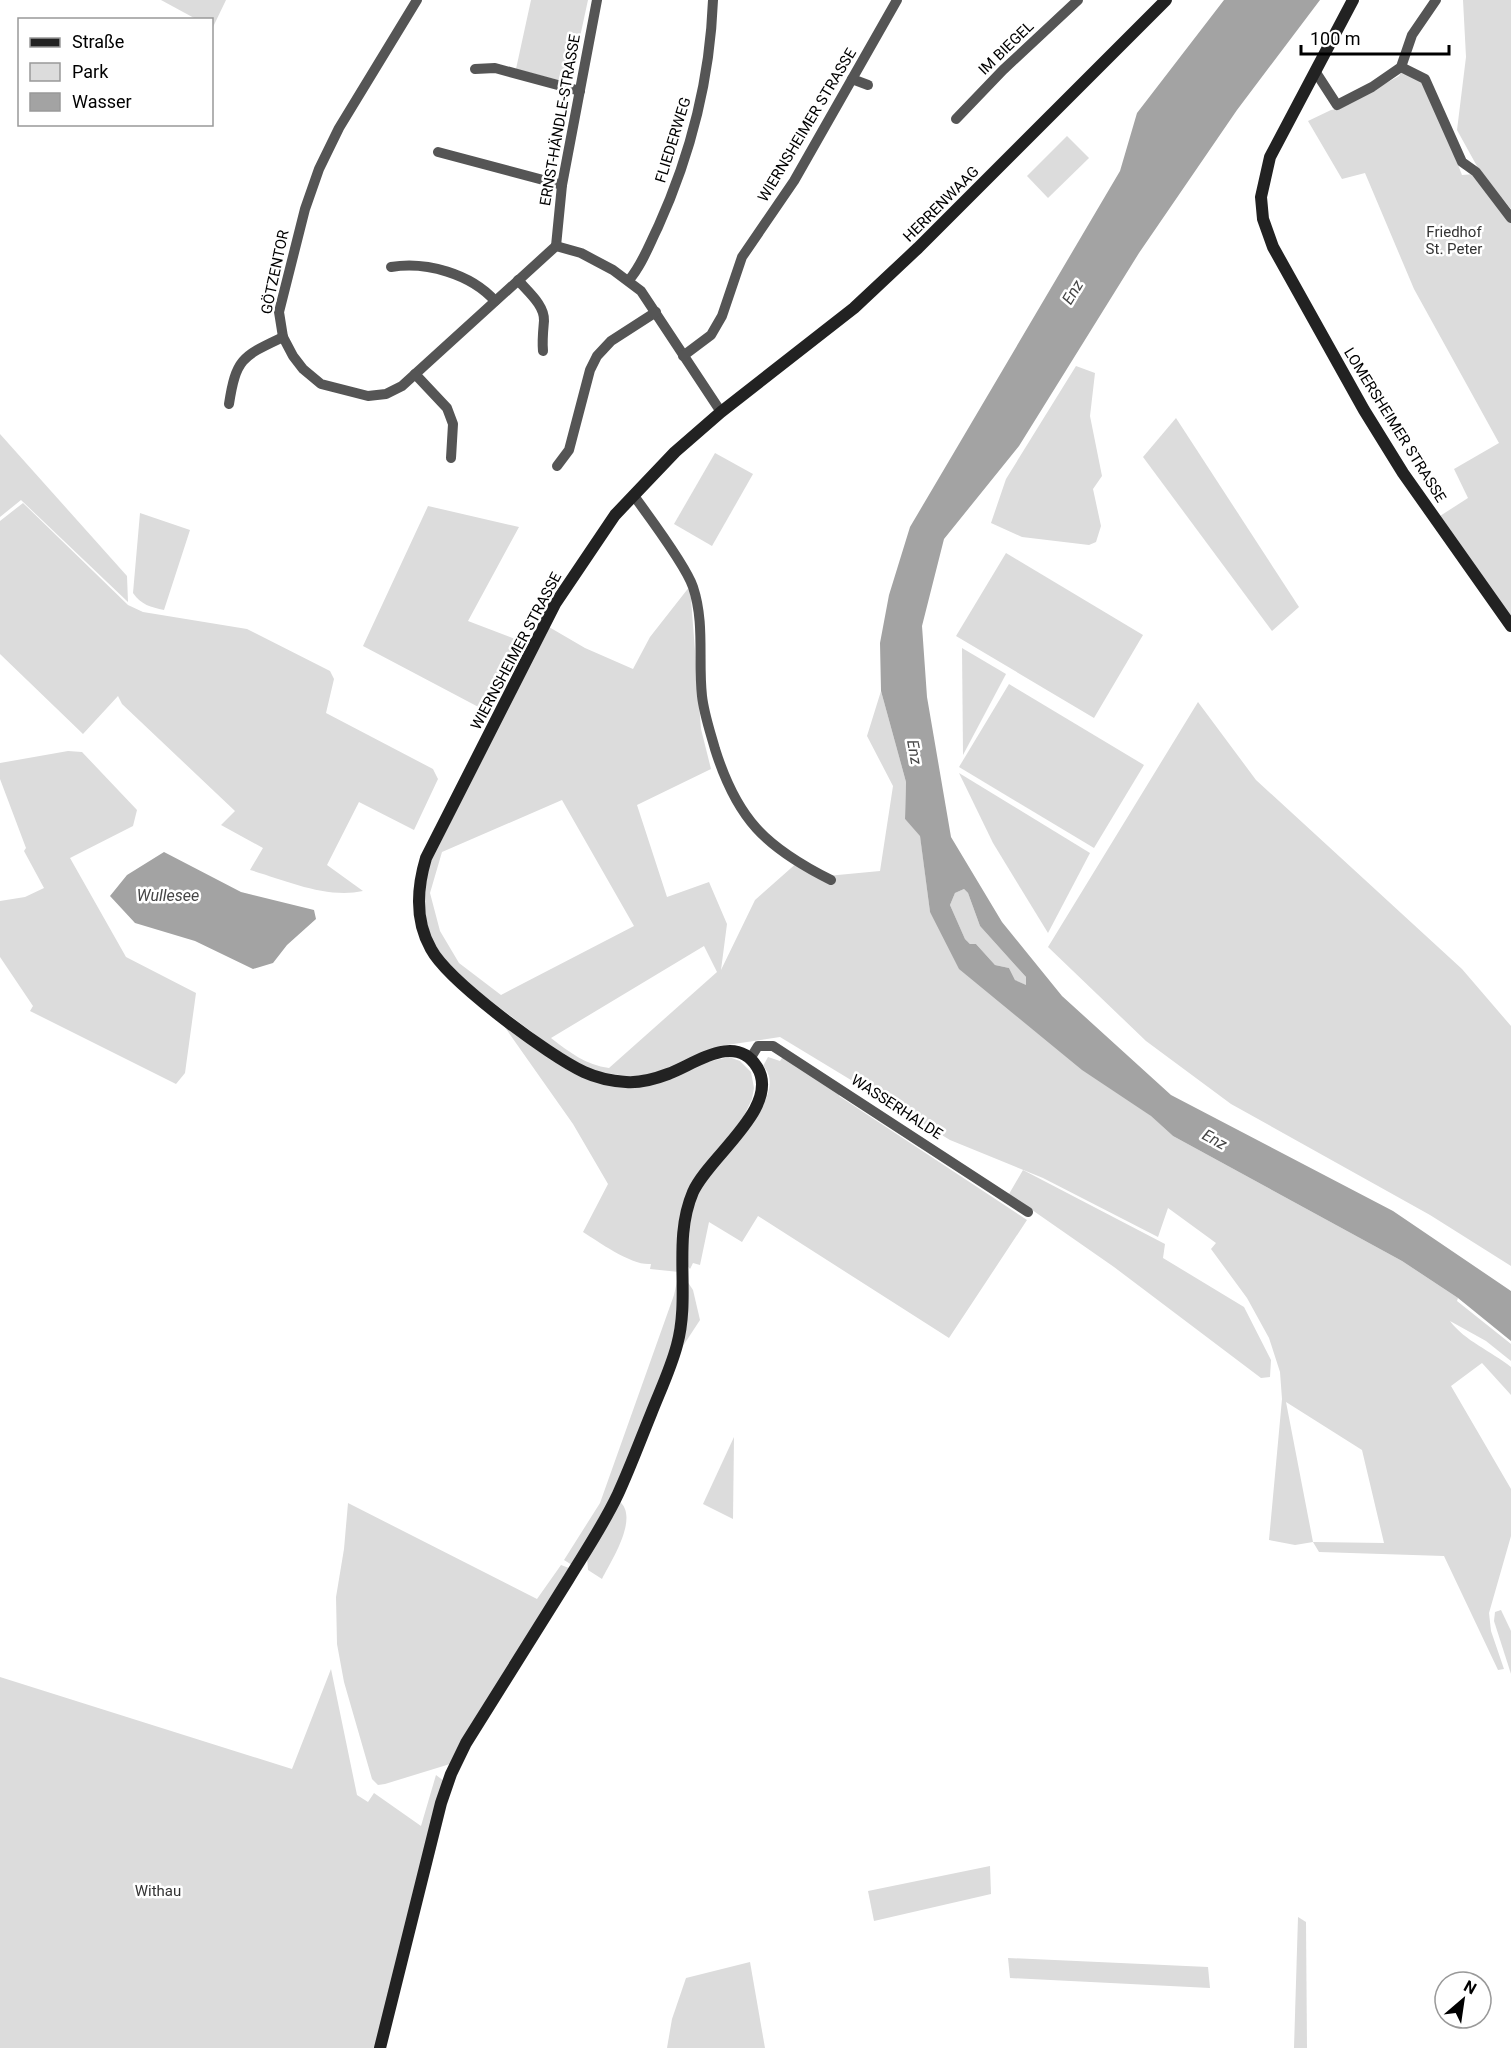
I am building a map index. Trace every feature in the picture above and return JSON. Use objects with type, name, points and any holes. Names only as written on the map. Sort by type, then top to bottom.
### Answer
[{"type":"main road","name":"HERRENWAAG","points":[[721,411],[862,301],[1166,0]]},
{"type":"main road","name":"LOMERSHEIMER STRASSE","points":[[1353,0],[1277,141],[1265,171],[1261,197],[1267,232],[1364,410],[1403,473],[1511,626]]},
{"type":"main road","name":"WIERNSHEIMER STRASSE","points":[[721,411],[675,452],[615,515],[555,604],[426,858],[420,885],[420,919],[425,936],[438,960],[456,980],[563,1061],[596,1077],[632,1082],[667,1074],[716,1052],[732,1051],[750,1059]]},
{"type":"main road","points":[[380,2048],[441,1803],[451,1774],[466,1743],[617,1496],[674,1353],[682,1316],[682,1245],[686,1214],[698,1183],[752,1116],[760,1098],[760,1073],[750,1059]]},
{"type":"street","name":"GÖTZENTOR","points":[[417,0],[339,128],[319,169],[305,209],[279,312],[283,337],[293,356],[321,384],[368,396],[386,394],[402,386],[556,246]]},
{"type":"street","name":"ERNST-HÄNDLE-STRASSE","points":[[556,246],[562,185],[597,0]]},
{"type":"street","name":"FLIEDERWEG","points":[[630,280],[638,271],[664,213],[690,146],[702,102],[713,0]]},
{"type":"street","name":"WIERNSHEIMER STRASSE","points":[[683,356],[711,335],[722,316],[742,257],[794,181],[897,0]]},
{"type":"street","name":"IM BIEGEL","points":[[956,119],[1003,70],[1078,0]]},
{"type":"street","points":[[1315,71],[1337,105],[1372,87],[1401,67],[1412,35],[1436,0]]},
{"type":"street","points":[[1401,67],[1425,80],[1462,162],[1476,172],[1511,218]]},
{"type":"street","points":[[475,69],[495,68],[579,91]]},
{"type":"street","points":[[852,79],[868,85]]},
{"type":"street","points":[[438,152],[562,185]]},
{"type":"street","points":[[556,246],[581,253],[630,280],[656,312],[721,411]]},
{"type":"street","points":[[390,267],[407,264],[471,279],[495,301]]},
{"type":"street","points":[[518,280],[541,307],[544,319],[543,351]]},
{"type":"street","points":[[557,466],[569,450],[590,370],[597,356],[611,341],[656,312]]},
{"type":"street","points":[[229,404],[232,381],[241,360],[283,337]]},
{"type":"street","points":[[415,374],[447,408],[453,424],[451,458]]},
{"type":"street","points":[[634,495],[693,587],[702,646],[702,694],[705,717],[735,802],[756,830],[775,847],[803,866],[831,880]]},
{"type":"street","name":"WASSERHALDE","points":[[750,1059],[758,1046],[773,1046],[1028,1212]]},
{"type":"green space","points":[[161,0],[226,0],[213,27],[213,18],[194,18]]},
{"type":"green space","points":[[531,0],[588,0],[578,46],[576,46],[577,54],[571,80],[566,82],[516,69]]},
{"type":"green space","points":[[1463,0],[1511,0],[1511,209],[1478,168],[1457,130],[1466,57]]},
{"type":"green space","name":"Friedhof St. Peter","points":[[1403,69],[1425,80],[1462,175],[1475,174],[1511,222],[1511,623],[1440,516],[1468,498],[1454,469],[1499,443],[1414,289],[1365,173],[1342,179],[1308,121],[1331,110],[1341,108],[1399,76]]},
{"type":"green space","points":[[1067,136],[1089,158],[1048,198],[1027,176]]},
{"type":"green space","points":[[1076,366],[1095,373],[1090,416],[1102,476],[1093,489],[1101,526],[1096,542],[1089,545],[1022,537],[991,523],[1006,479]]},
{"type":"green space","points":[[1176,418],[1299,607],[1272,631],[1143,457]]},
{"type":"green space","points":[[0,434],[127,576],[128,602],[21,500],[0,517]]},
{"type":"green space","points":[[715,453],[753,474],[712,546],[674,524]]},
{"type":"green space","points":[[23,503],[128,605],[143,612],[247,629],[330,671],[334,679],[326,713],[433,769],[438,779],[414,830],[359,802],[327,865],[363,891],[349,893],[320,891],[250,870],[263,848],[221,825],[235,811],[122,704],[118,696],[83,734],[0,654],[0,521]]},
{"type":"green space","points":[[428,506],[519,527],[468,621],[523,642],[486,711],[363,646]]},
{"type":"green space","points":[[140,513],[190,530],[164,610],[143,603],[133,593]]},
{"type":"green space","points":[[1006,553],[1143,635],[1094,718],[956,636]]},
{"type":"green space","points":[[690,586],[701,729],[711,769],[637,805],[667,897],[709,882],[727,924],[721,970],[755,900],[799,861],[827,876],[880,871],[893,786],[867,736],[881,691],[906,782],[905,819],[920,835],[930,912],[1173,1136],[1402,1261],[1458,1298],[1457,1301],[1511,1344],[1511,1361],[1486,1341],[1450,1321],[1471,1340],[1511,1367],[1511,1395],[1482,1363],[1451,1386],[1511,1489],[1511,1536],[1489,1613],[1491,1631],[1504,1669],[1498,1670],[1444,1556],[1319,1552],[1313,1542],[1295,1545],[1269,1540],[1282,1399],[1280,1372],[1269,1338],[1247,1298],[1211,1249],[1216,1243],[1168,1208],[1158,1237],[1043,1178],[950,1140],[780,1037],[720,1046],[664,1071],[633,1077],[593,1071],[557,1051],[471,986],[446,962],[432,940],[426,919],[424,896],[429,865],[549,627],[585,648],[633,669],[650,637]],"holes":[[[562,800],[634,926],[501,995],[459,963],[440,931],[430,893],[442,852]],[[704,946],[717,972],[609,1068],[585,1061],[551,1038]],[[1286,1402],[1362,1450],[1384,1543],[1313,1542]]]},
{"type":"green space","points":[[962,648],[1006,674],[963,755]]},
{"type":"green space","points":[[1009,684],[1144,765],[1094,848],[959,767]]},
{"type":"green space","points":[[1198,702],[1256,780],[1462,969],[1511,1026],[1511,1266],[1430,1215],[1231,1104],[1146,1041],[1048,947]]},
{"type":"green space","points":[[68,751],[82,752],[137,810],[133,826],[70,858],[126,957],[196,993],[185,1073],[176,1084],[30,1011],[33,1006],[0,957],[0,901],[25,897],[44,888],[24,851],[26,848],[0,779],[0,763]]},
{"type":"green space","points":[[959,773],[1090,853],[1048,933],[993,843]]},
{"type":"green space","points":[[964,889],[968,893],[980,926],[1026,977],[1027,986],[1015,980],[1009,968],[995,965],[976,944],[970,944],[965,939],[950,905],[955,893]]},
{"type":"green space","points":[[497,1016],[608,1084],[729,1057],[740,1061],[751,1072],[754,1088],[752,1099],[743,1118],[696,1176],[672,1348],[630,1455],[606,1506],[572,1565],[564,1560],[600,1503],[674,1295],[679,1272],[650,1269],[651,1264],[643,1264],[625,1257],[583,1232],[608,1184],[573,1124]]},
{"type":"green space","points":[[784,1055],[842,1092],[839,1096],[1027,1220],[949,1338],[758,1216],[742,1242],[709,1222],[700,1265],[693,1263],[690,1269],[686,1264],[695,1199],[707,1179],[760,1111],[768,1094],[769,1079],[763,1066],[768,1057],[780,1061]]},
{"type":"green space","points":[[1023,1170],[1165,1244],[1163,1258],[1244,1307],[1271,1360],[1270,1377],[1261,1378],[1114,1267],[1009,1194]]},
{"type":"green space","points":[[687,1281],[693,1290],[700,1320],[679,1352]]},
{"type":"green space","points":[[734,1437],[733,1519],[703,1504]]},
{"type":"green space","points":[[619,1501],[625,1508],[625,1528],[617,1551],[602,1579],[588,1570],[587,1558]]},
{"type":"green space","points":[[348,1503],[537,1599],[561,1565],[569,1568],[450,1764],[378,1785],[372,1779],[344,1682],[337,1644],[336,1597],[344,1549]]},
{"type":"green space","points":[[1501,1610],[1511,1631],[1511,1674],[1494,1621],[1495,1612]]},
{"type":"green space","name":"Withau","points":[[331,1669],[357,1795],[368,1802],[374,1793],[421,1826],[436,1775],[444,1781],[376,2048],[0,2048],[0,1677],[292,1769]]},
{"type":"green space","points":[[990,1866],[991,1894],[874,1921],[868,1891]]},
{"type":"green space","points":[[1298,1917],[1306,1922],[1307,2048],[1294,2048]]},
{"type":"green space","points":[[1008,1958],[1208,1967],[1210,1988],[1010,1978]]},
{"type":"green space","points":[[750,1962],[765,2048],[667,2048],[672,2019],[686,1978]]},
{"type":"water","name":"Enz","points":[[1224,0],[1320,0],[1237,110],[1139,253],[1019,446],[944,539],[922,626],[927,697],[951,837],[1002,922],[1062,996],[1171,1095],[1393,1211],[1511,1291],[1511,1341],[1458,1298],[1402,1261],[1173,1136],[1151,1116],[1082,1070],[959,969],[930,912],[920,836],[905,819],[906,782],[881,691],[880,643],[889,595],[910,527],[1120,171],[1137,113]],"holes":[[[964,889],[968,893],[980,926],[1026,977],[1026,985],[1015,980],[1009,968],[995,965],[976,944],[970,944],[965,939],[950,905],[955,893]]]},
{"type":"water","name":"Wullesee","points":[[164,852],[241,892],[314,910],[316,919],[287,945],[273,963],[253,969],[195,941],[135,923],[110,896],[127,875]]}]
